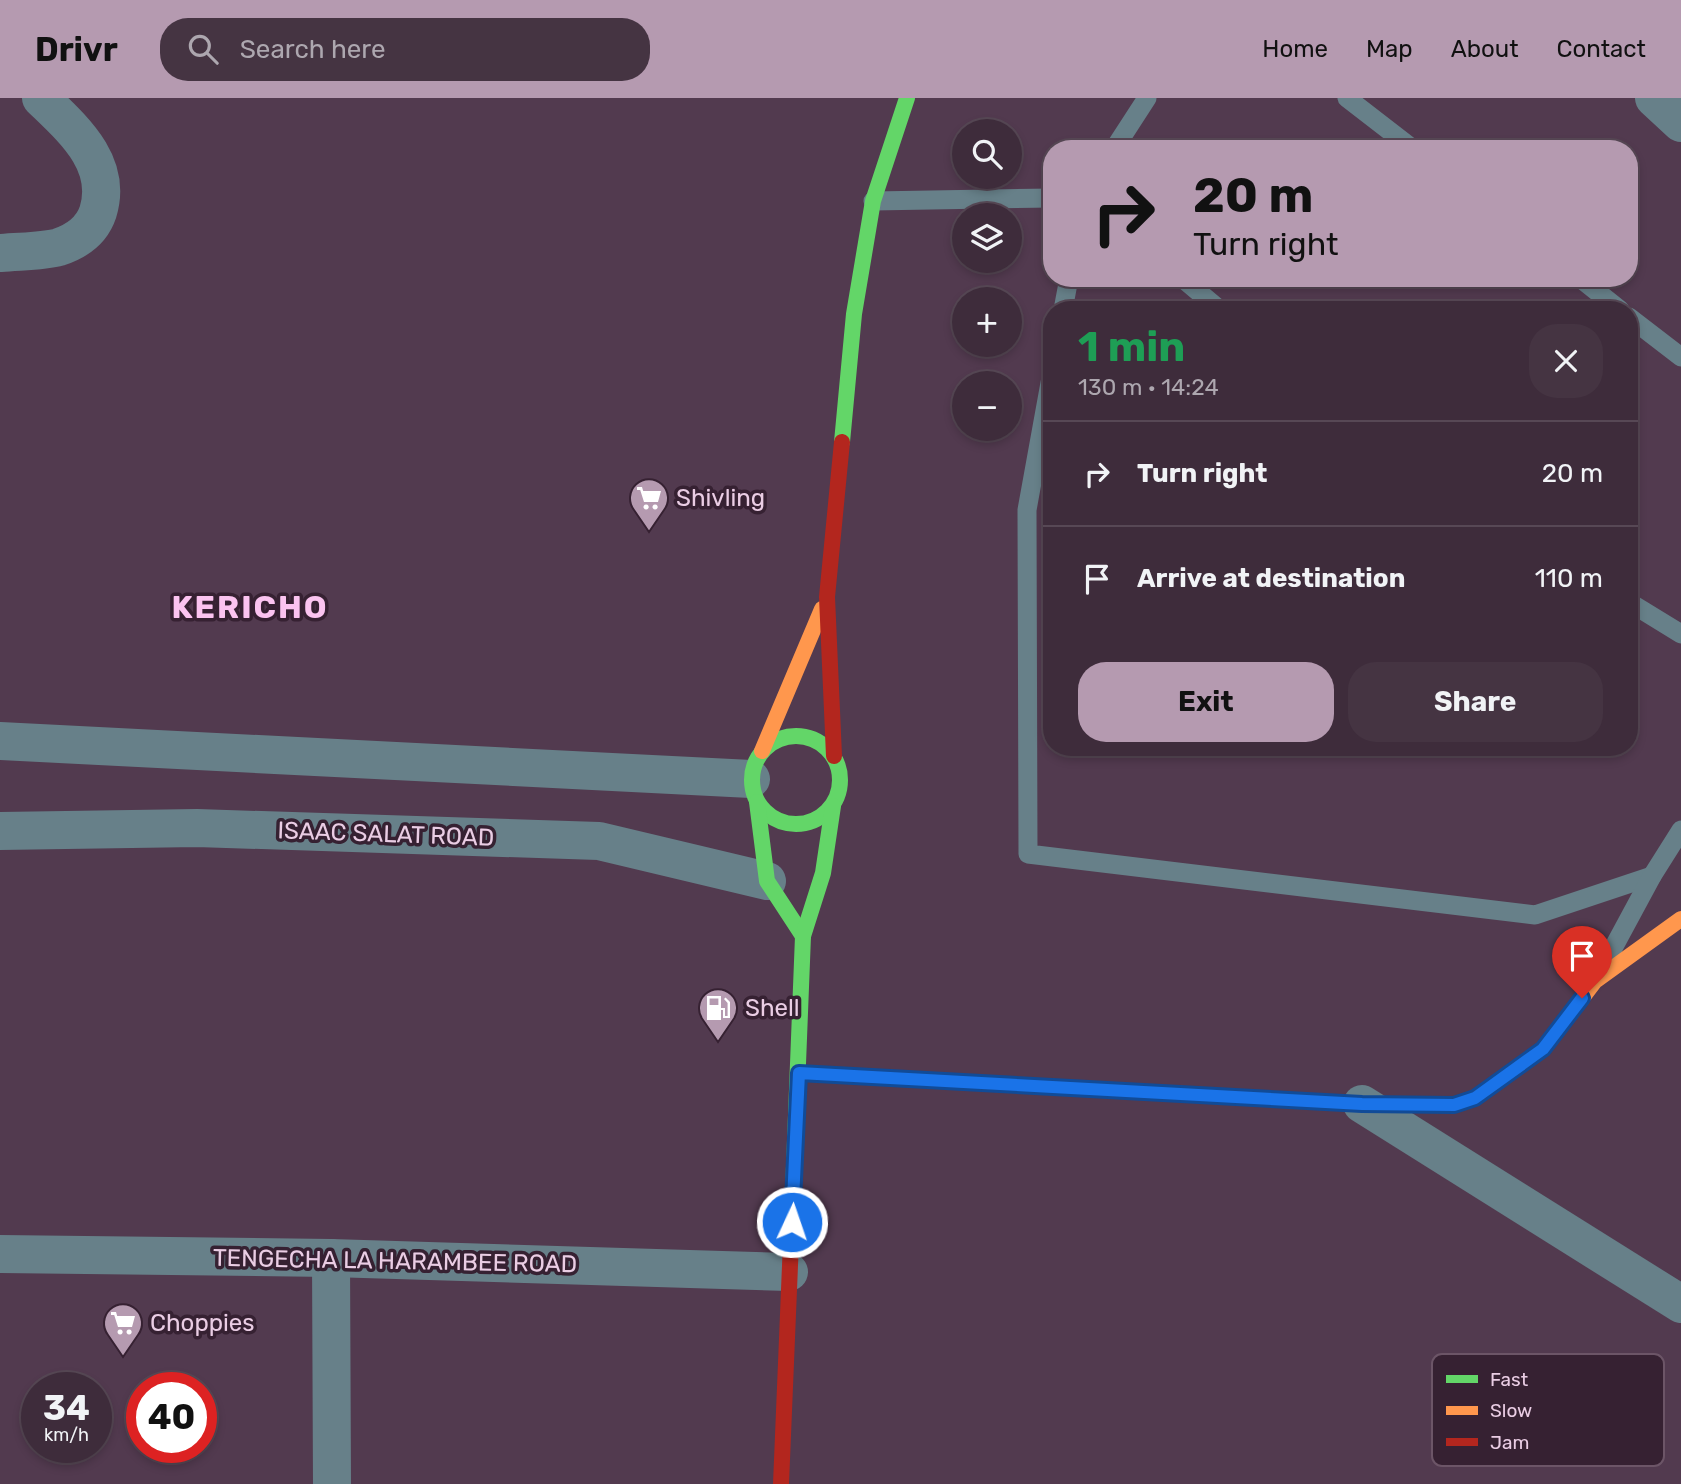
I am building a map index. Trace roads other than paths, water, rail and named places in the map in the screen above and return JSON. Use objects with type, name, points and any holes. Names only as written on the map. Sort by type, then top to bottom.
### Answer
[{"type":"street","points":[[0,253],[58,247],[80,237],[95,222],[102,197],[98,167],[83,141],[41,98]]},
{"type":"street","points":[[834,756],[827,597],[854,314],[873,201],[907,98]]},
{"type":"street","points":[[1654,98],[1681,123]]},
{"type":"street","points":[[803,936],[767,881],[757,777],[827,597]]},
{"type":"street","points":[[794,736],[810,738],[824,744],[834,756],[841,771],[840,792],[827,813],[808,824],[796,825],[782,822],[768,814],[757,777],[774,741],[794,736]]},
{"type":"street","points":[[0,741],[757,777]]},
{"type":"street","points":[[781,1484],[803,936],[823,873],[833,806]]},
{"type":"street","name":"ISAAC SALAT ROAD","points":[[0,831],[197,828],[599,841],[767,881]]},
{"type":"street","points":[[799,1073],[1362,1104],[1454,1105],[1475,1098],[1543,1049],[1595,981],[1681,919]]},
{"type":"street","points":[[1362,1104],[1681,1304]]},
{"type":"street","name":"TENGECHA LA HARAMBEE ROAD","points":[[0,1254],[331,1258],[789,1272]]},
{"type":"street","points":[[331,1258],[332,1484]]},
{"type":"lane","points":[[1120,140],[1147,98]]},
{"type":"lane","points":[[1347,98],[1401,140]]},
{"type":"lane","points":[[873,201],[1043,198]]},
{"type":"lane","points":[[1193,287],[1209,301]]},
{"type":"lane","points":[[1591,287],[1609,301]]},
{"type":"lane","points":[[1638,324],[1681,357]]},
{"type":"lane","points":[[1043,422],[1027,510],[1028,854],[1535,915],[1652,876]]},
{"type":"lane","points":[[1638,608],[1681,634]]},
{"type":"lane","points":[[1595,981],[1652,876],[1681,830]]},
{"type":"place","name":"Shivling","points":[[649,532]]},
{"type":"place","name":"Shell","points":[[718,1042]]},
{"type":"place","name":"Choppies","points":[[123,1357]]},
{"type":"district","name":"KERICHO","points":[[250,607]]}]
